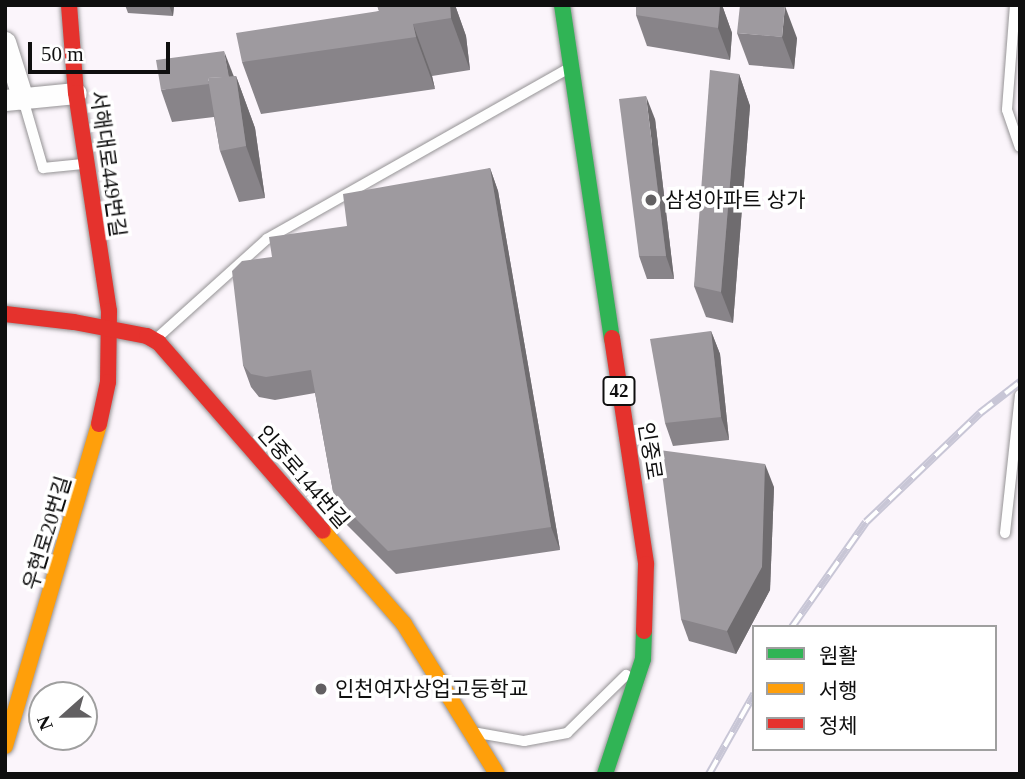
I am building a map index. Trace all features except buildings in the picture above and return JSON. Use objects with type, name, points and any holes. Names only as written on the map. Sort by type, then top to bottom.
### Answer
[{"type":"street","name":"서해대로449번길","points":[[69,5],[76,93],[111,329]]},
{"type":"street","name":"인중로","points":[[562,5],[569,68],[646,564],[643,659],[605,774]]},
{"type":"street","points":[[5,42],[14,100],[76,93]]},
{"type":"street","points":[[5,314],[111,329],[155,340]]},
{"type":"street","name":"우현로20번길","points":[[5,746],[93,455],[108,382],[111,329]]},
{"type":"street","name":"인중로144번길","points":[[155,340],[404,624],[497,774]]},
{"type":"lane","points":[[1015,5],[1007,110],[1020,147]]},
{"type":"lane","points":[[155,340],[267,239],[569,68]]},
{"type":"lane","points":[[14,100],[43,168],[86,164]]},
{"type":"lane","points":[[1004,533],[1020,395]]},
{"type":"lane","points":[[471,732],[524,741],[566,733],[643,659]]},
{"type":"railway","points":[[793,625],[866,522],[980,413],[1020,382]]},
{"type":"railway","points":[[709,774],[752,698]]},
{"type":"traffic: fast","points":[[562,5],[612,338]]},
{"type":"traffic: fast","points":[[605,774],[643,659],[644,631]]},
{"type":"traffic: slow","points":[[5,746],[99,424]]},
{"type":"traffic: slow","points":[[323,531],[404,624],[497,774]]},
{"type":"traffic: jam","points":[[69,5],[76,93],[109,311],[108,382],[99,424]]},
{"type":"traffic: jam","points":[[5,314],[74,322],[147,336],[159,343],[323,531]]},
{"type":"traffic: jam","points":[[612,338],[646,564],[644,631]]},
{"type":"place","name":"삼성아파트 상가","points":[[651,200]]},
{"type":"place","name":"인천여자상업고둥학교","points":[[321,689]]}]
